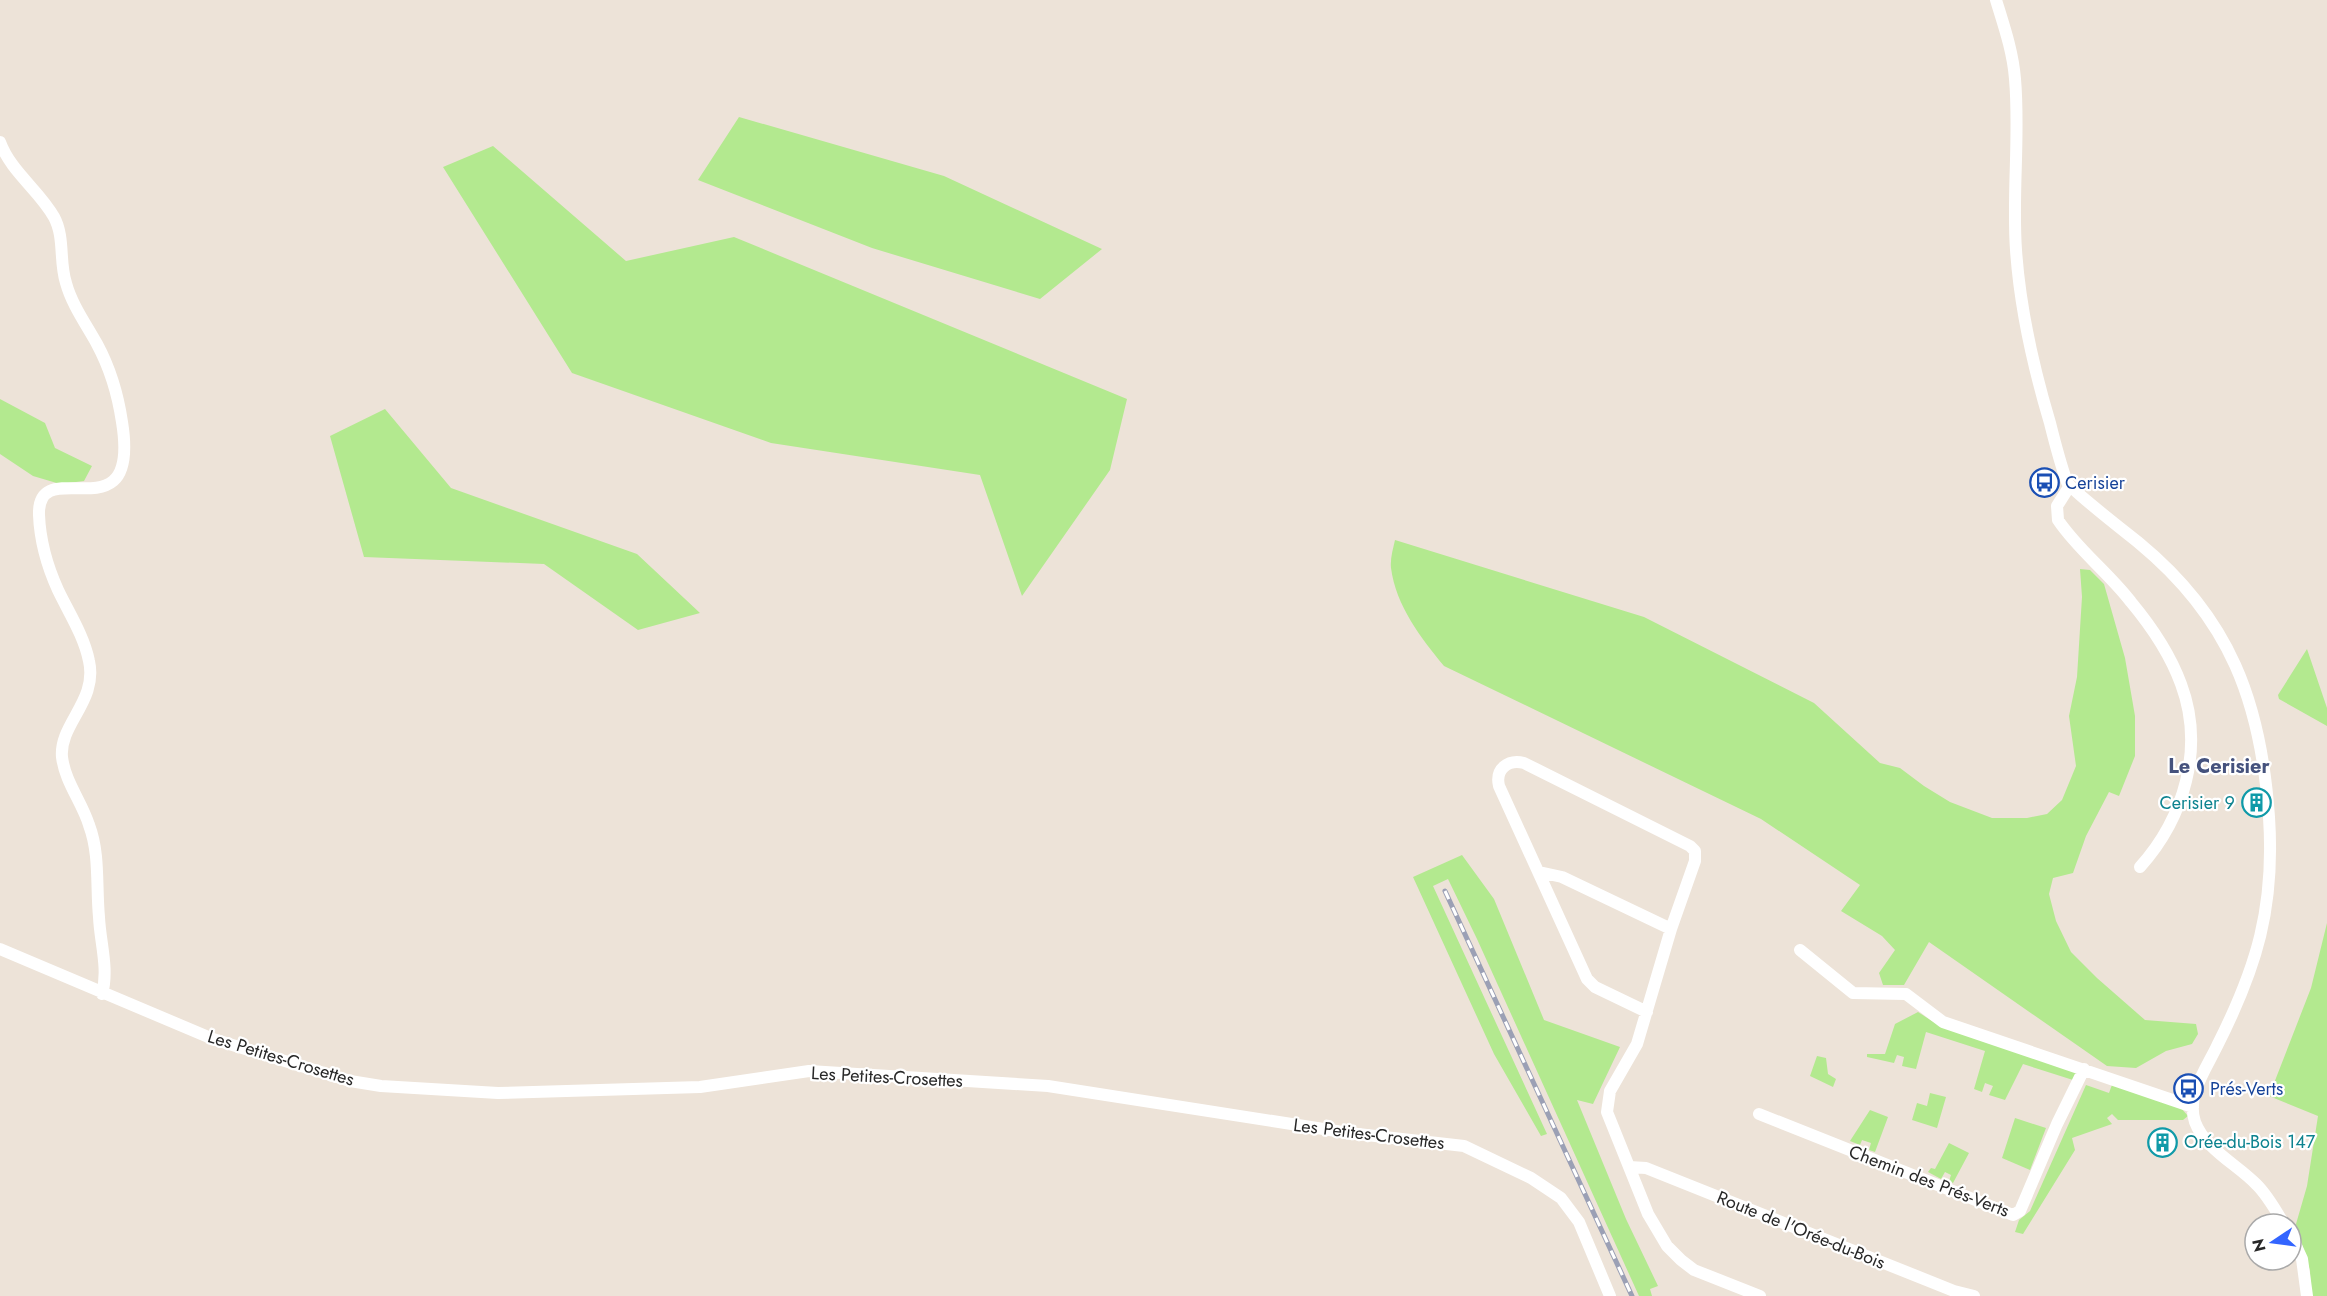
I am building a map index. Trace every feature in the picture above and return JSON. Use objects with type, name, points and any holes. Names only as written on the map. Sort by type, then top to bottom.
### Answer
[{"type":"street","points":[[1996,0],[2011,51],[2016,80],[2015,216],[2021,300],[2041,392],[2069,487],[2160,560],[2216,626],[2235,663],[2256,723],[2270,819],[2269,898],[2251,972],[2232,1018],[2197,1087],[2193,1107],[2195,1122],[2201,1133],[2259,1187],[2276,1212]]},
{"type":"street","points":[[0,142],[12,164],[57,222],[66,284],[106,364],[119,407],[124,437],[124,464],[116,479],[103,487],[62,488],[50,491],[43,497],[39,514],[51,573],[84,645],[90,669],[87,695],[65,738],[62,754],[68,777],[90,826],[95,848],[105,977],[102,994]]},
{"type":"street","points":[[2069,487],[2058,506],[2058,520],[2131,601],[2151,628],[2177,675],[2187,711],[2191,749],[2181,800],[2168,830],[2154,852],[2140,867]]},
{"type":"street","points":[[1647,1012],[1590,983],[1498,783],[1501,770],[1513,762],[1524,763],[1692,848],[1695,854],[1695,861],[1671,929],[1647,1012],[1634,1051],[1612,1086],[1607,1101],[1609,1119],[1656,1229],[1674,1254],[1704,1275],[1760,1296]]},
{"type":"street","points":[[1539,872],[1562,877],[1671,929]]},
{"type":"street","name":"Les Petites-Crosettes","points":[[0,950],[213,1039],[350,1081],[381,1086],[498,1093],[688,1087],[809,1071],[1047,1086],[1349,1133],[1464,1146],[1531,1178],[1561,1198],[1579,1222],[1610,1296]]},
{"type":"street","points":[[1800,950],[1853,993],[1906,994],[1943,1022],[2193,1107]]},
{"type":"street","name":"Chemin des Prés-Verts","points":[[1759,1114],[2013,1215],[2020,1211],[2084,1069]]},
{"type":"street","name":"Route de l'Orée-du-Bois","points":[[1629,1167],[1646,1168],[1954,1291],[1974,1296]]},
{"type":"street","points":[[2303,1266],[2307,1296]]},
{"type":"green space","points":[[739,117],[944,176],[1102,249],[1040,299],[872,248],[698,180]]},
{"type":"green space","points":[[493,146],[626,261],[734,237],[1127,399],[1110,470],[1022,596],[980,475],[771,443],[572,373],[443,167]]},
{"type":"green space","points":[[0,399],[45,423],[55,448],[92,466],[84,481],[60,484],[33,476],[0,454]]},
{"type":"green space","points":[[385,409],[451,488],[637,554],[700,613],[638,630],[544,564],[364,557],[330,436]]},
{"type":"green space","points":[[1395,540],[1644,617],[1814,703],[1880,763],[1900,768],[1950,802],[1992,818],[2027,818],[2047,814],[2062,800],[2076,766],[2069,716],[2077,677],[2082,597],[2080,569],[2090,570],[2104,584],[2125,658],[2135,716],[2135,756],[2119,796],[2109,792],[2086,836],[2073,873],[2053,878],[2049,894],[2056,921],[2071,952],[2145,1020],[2196,1024],[2198,1034],[2192,1044],[2166,1051],[2136,1068],[2107,1066],[1929,942],[1904,985],[1883,985],[1879,973],[1895,950],[1882,936],[1841,911],[1860,885],[1761,819],[1444,666],[1418,633],[1398,595],[1391,565]]},
{"type":"green space","points":[[2307,649],[2327,708],[2327,726],[2279,699],[2278,695]]},
{"type":"green space","points":[[1462,855],[1494,899],[1544,1020],[1620,1047],[1593,1104],[1577,1100],[1626,1219],[1658,1286],[1650,1289],[1652,1296],[1639,1296],[1448,879],[1433,886],[1547,1134],[1541,1136],[1494,1054],[1413,877]]},
{"type":"green space","points":[[2327,923],[2327,1296],[2311,1296],[2310,1271],[2303,1248],[2303,1212],[2299,1212],[2307,1186],[2318,1116],[2269,1096],[2311,988]]},
{"type":"green space","points":[[1918,1012],[1932,1021],[2077,1070],[2073,1080],[2023,1064],[2005,1100],[1989,1095],[1993,1086],[1985,1083],[1982,1092],[1974,1089],[1985,1051],[1926,1032],[1916,1069],[1902,1066],[1904,1057],[1897,1055],[1894,1063],[1867,1057],[1867,1054],[1885,1054],[1895,1024]]},
{"type":"green space","points":[[1817,1056],[1826,1058],[1828,1074],[1836,1079],[1833,1087],[1810,1076]]},
{"type":"green space","points":[[2113,1082],[2181,1108],[2188,1116],[2183,1120],[2118,1120],[2112,1114],[2107,1118],[2112,1124],[2072,1138],[2075,1150],[2023,1234],[2015,1232],[2019,1220],[2030,1211],[2086,1085],[2109,1093]]},
{"type":"green space","points":[[1930,1093],[1946,1097],[1937,1128],[1912,1120],[1917,1103],[1927,1106]]},
{"type":"green space","points":[[1870,1110],[1888,1117],[1875,1152],[1869,1150],[1871,1143],[1862,1140],[1860,1145],[1850,1141]]},
{"type":"green space","points":[[2015,1118],[2046,1128],[2030,1170],[2002,1158]]},
{"type":"green space","points":[[1949,1143],[1969,1153],[1953,1183],[1949,1181],[1951,1175],[1945,1172],[1941,1179],[1928,1172],[1931,1168],[1935,1169]]},
{"type":"railway","points":[[1445,891],[1632,1296]]},
{"type":"place","name":"Cerisier","points":[[2044,483]]},
{"type":"place","name":"Cerisier 9","points":[[2256,803]]},
{"type":"place","name":"Prés-Verts","points":[[2189,1089]]},
{"type":"place","name":"Orée-du-Bois 147","points":[[2163,1142]]},
{"type":"district","name":"Le Cerisier","points":[[2219,766]]}]
